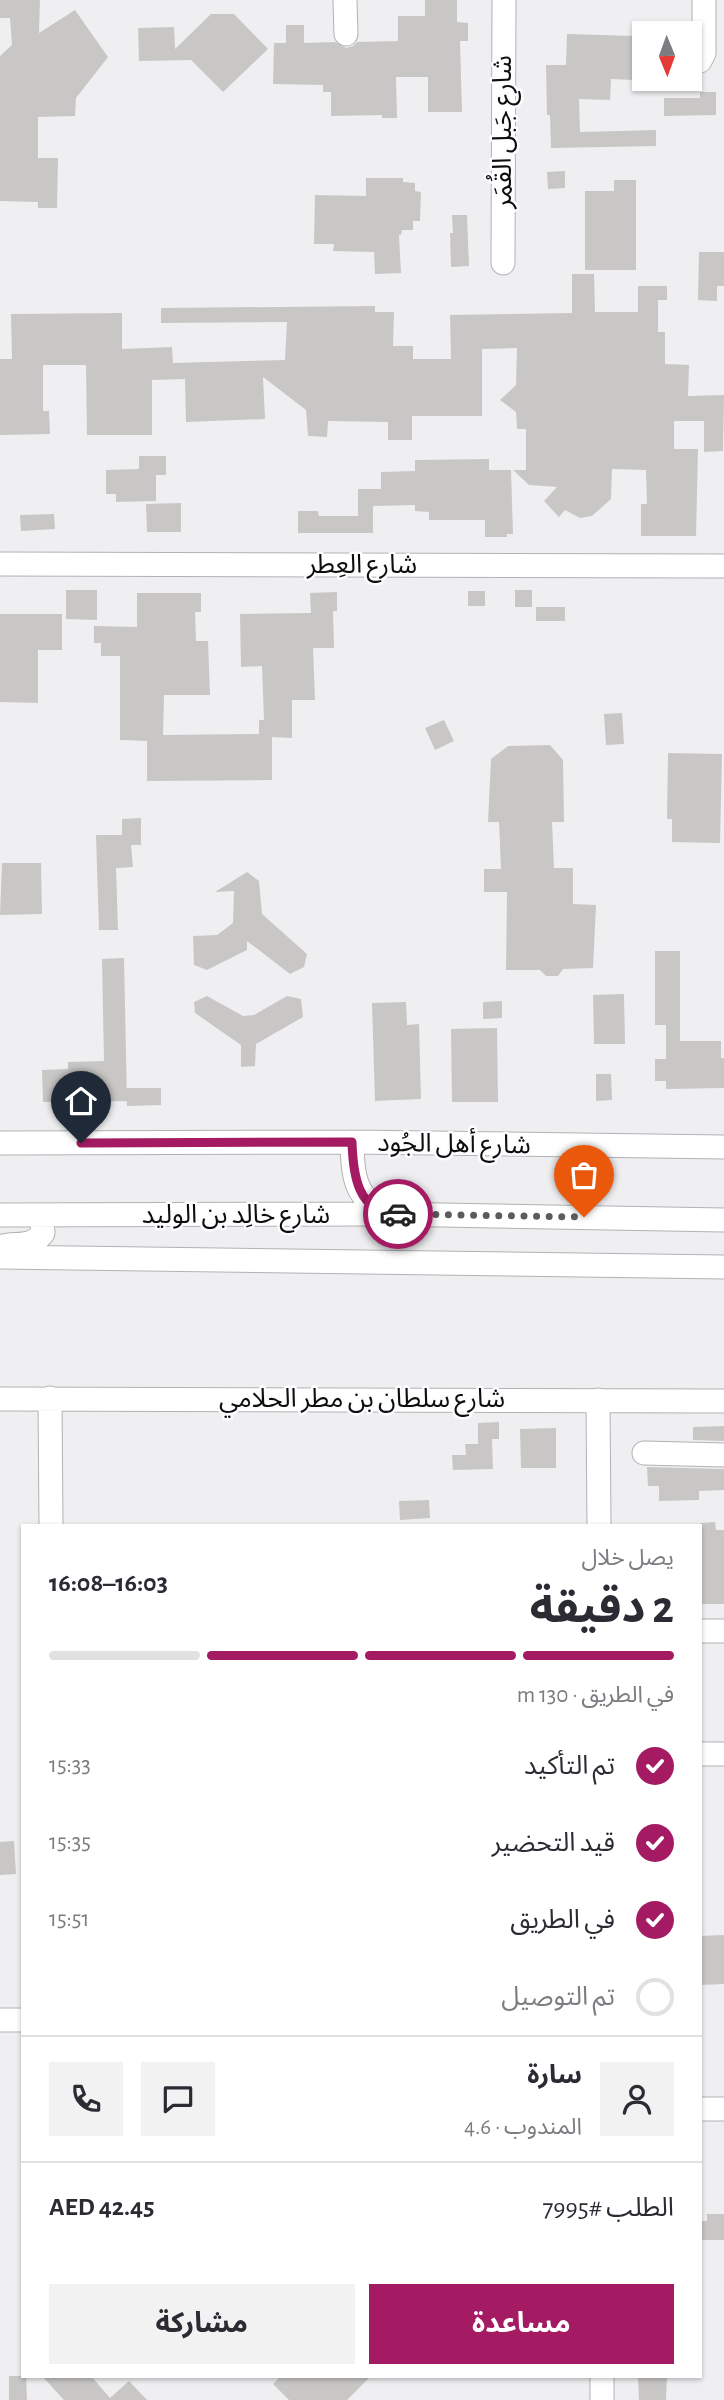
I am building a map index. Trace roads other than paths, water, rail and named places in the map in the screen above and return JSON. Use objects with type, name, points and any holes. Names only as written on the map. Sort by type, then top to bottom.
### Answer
[{"type":"street","points":[[345,0],[346,34]]},
{"type":"street","name":"شارع جَبل القُمَر","points":[[503,0],[503,263]]},
{"type":"street","points":[[702,57],[704,0]]},
{"type":"street","name":"شارع العِطر","points":[[0,564],[724,566]]},
{"type":"street","name":"شارع أهل الجُود","points":[[352,1142],[353,1170],[361,1192],[378,1209],[388,1214]]},
{"type":"street","name":"شارع أهل الجُود","points":[[0,1143],[352,1142],[724,1147]]},
{"type":"street","name":"شارع أهل الجُود","points":[[317,1216],[341,1198],[353,1170]]},
{"type":"street","name":"شارع خالِد بن الوليد","points":[[0,1215],[388,1214],[724,1220]]},
{"type":"street","points":[[0,1247],[32,1243],[39,1239],[43,1233],[41,1215]]},
{"type":"street","name":"شارع خالِد بن الوليد","points":[[0,1257],[724,1267]]},
{"type":"street","points":[[50,1398],[51,1524]]},
{"type":"street","name":"شارع سلطان بن مطر الحلامي","points":[[0,1399],[724,1401]]},
{"type":"street","points":[[598,1400],[599,1524]]},
{"type":"street","points":[[644,1453],[724,1455]]},
{"type":"street","points":[[702,1631],[724,1631]]},
{"type":"street","points":[[702,1754],[724,1754]]},
{"type":"street","points":[[0,2020],[21,2021]]},
{"type":"street","points":[[702,2109],[724,2109]]},
{"type":"street","points":[[602,2378],[602,2400]]}]
